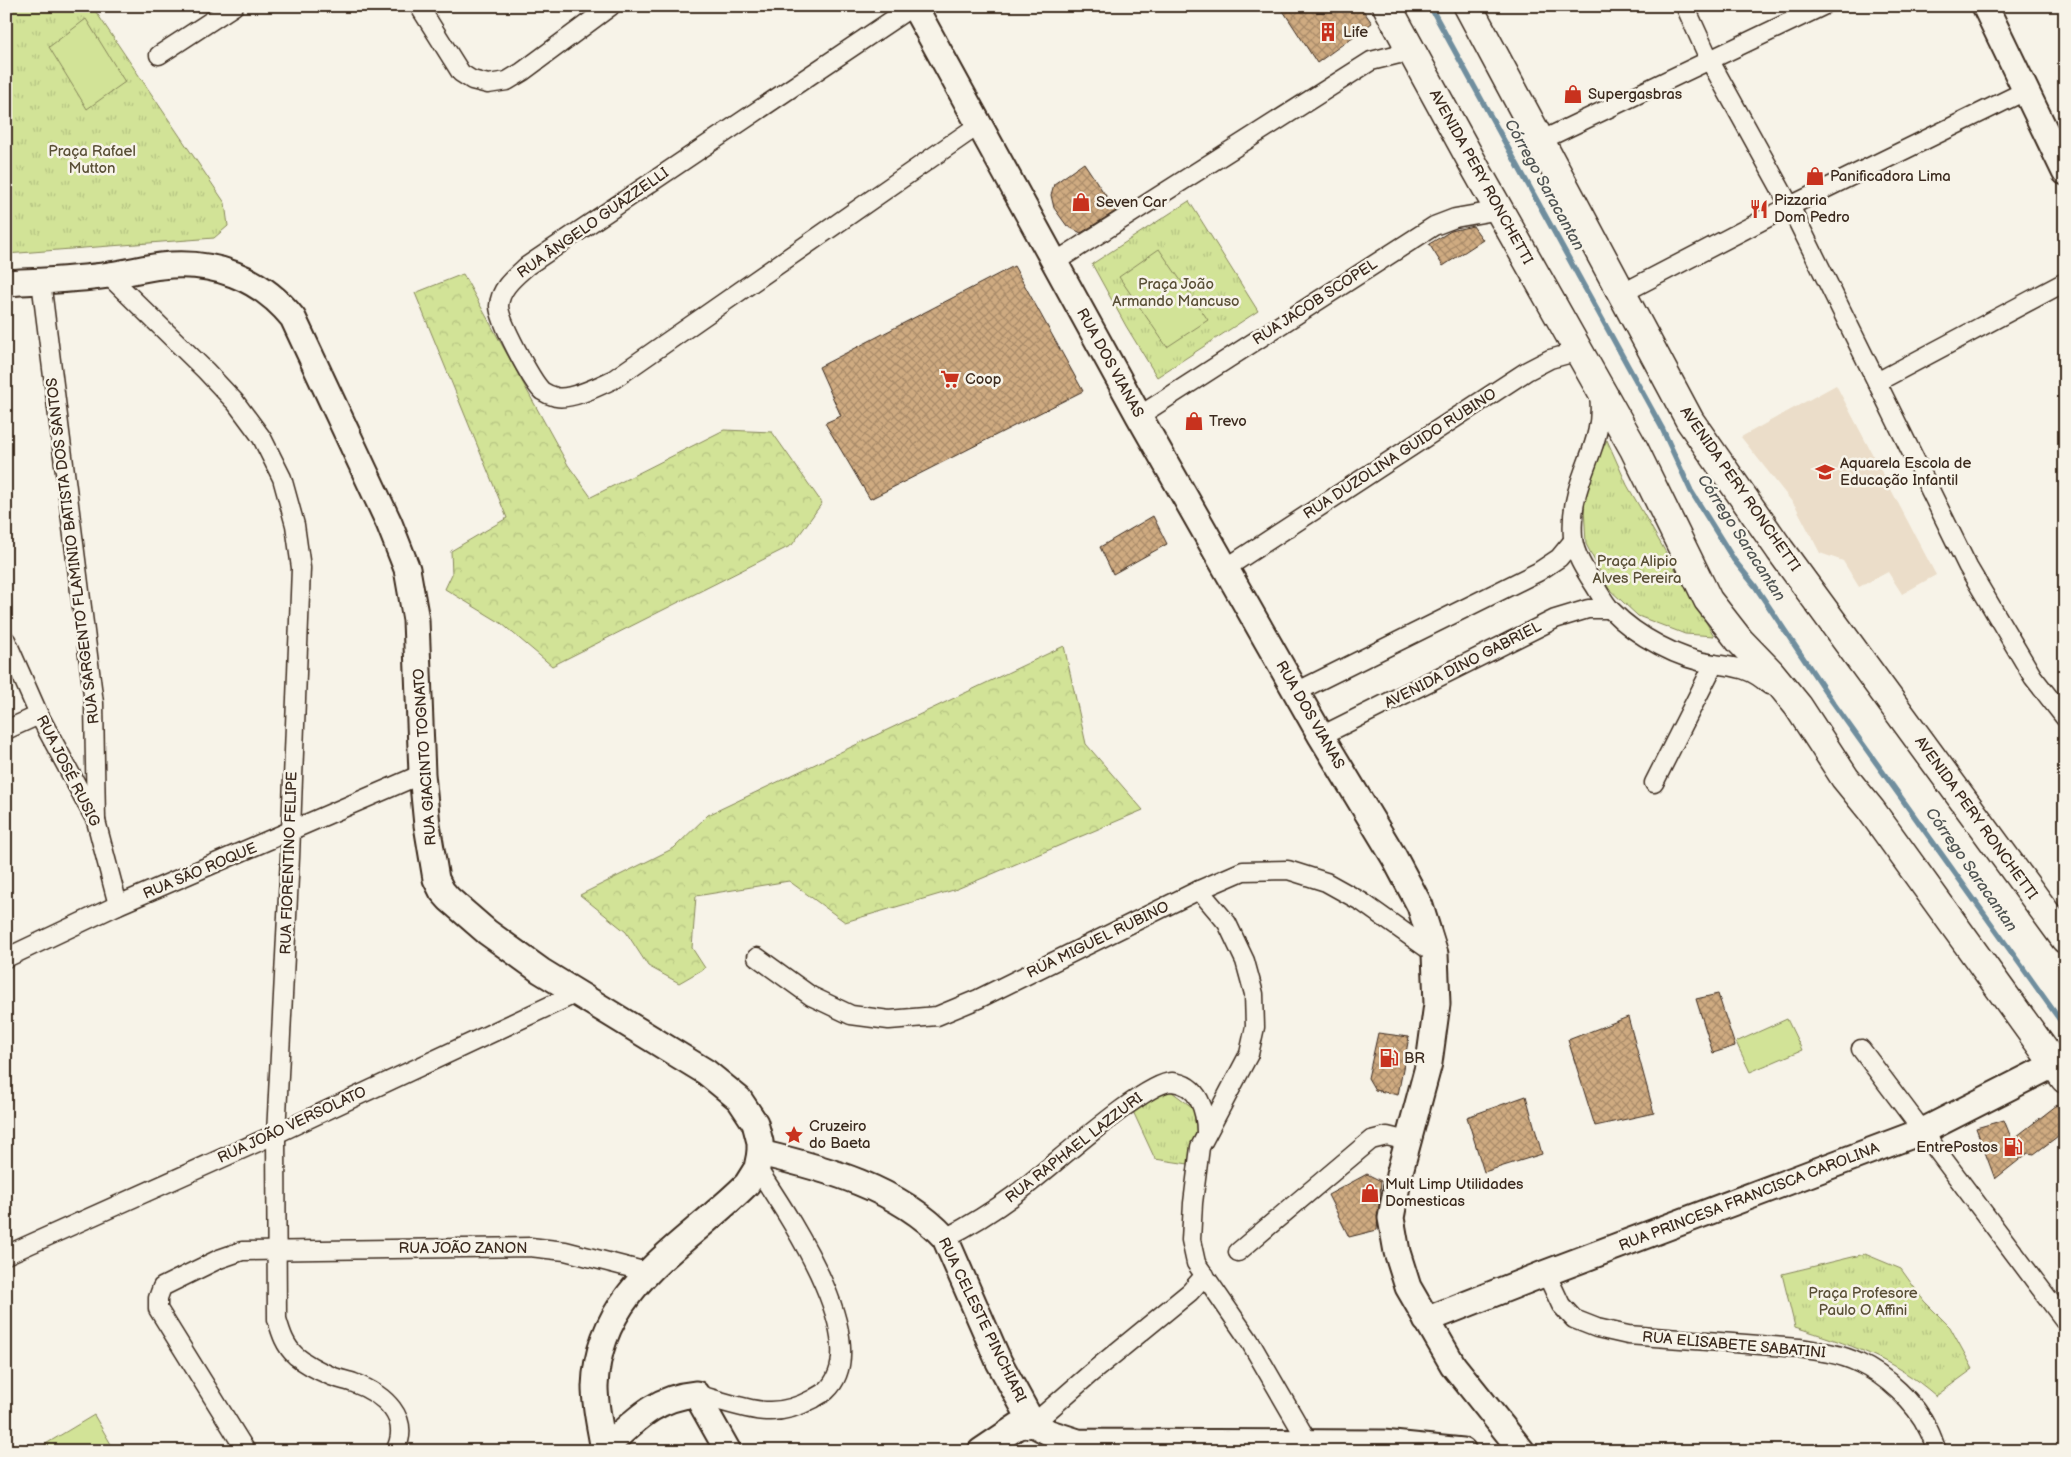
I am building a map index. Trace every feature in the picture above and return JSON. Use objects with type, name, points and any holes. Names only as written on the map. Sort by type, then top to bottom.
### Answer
[{"type":"main road","name":"AVENIDA PERY RONCHETTI","points":[[1387,6],[1634,449],[1708,600],[1740,641],[1771,672],[1798,706],[1845,778],[1871,810],[2061,1067]]},
{"type":"main road","name":"AVENIDA PERY RONCHETTI","points":[[1468,6],[1681,406],[1704,442],[2065,939]]},
{"type":"street","points":[[159,54],[234,6]]},
{"type":"street","points":[[419,6],[461,73],[472,80],[488,84],[507,81],[522,72],[611,6]]},
{"type":"street","name":"RUA DOS VIANAS","points":[[914,6],[1139,416],[1321,736],[1394,856],[1415,898],[1435,954],[1437,1004],[1430,1053],[1407,1141],[1391,1218],[1397,1252],[1408,1287],[1426,1320],[1464,1380],[1522,1451]]},
{"type":"street","name":"RUA ÂNGELO GUAZZELLI","points":[[914,6],[527,266],[510,282],[503,291],[500,306],[507,329],[532,377],[543,392],[556,397],[576,395],[614,379],[980,124]]},
{"type":"street","points":[[1685,6],[1710,61],[1790,206],[1968,566],[2033,677],[2065,718]]},
{"type":"street","points":[[1540,141],[1822,6]]},
{"type":"street","points":[[1985,6],[2065,172]]},
{"type":"street","points":[[1055,262],[1371,61],[1399,54],[1414,55]]},
{"type":"street","points":[[1621,294],[1790,206],[2025,91]]},
{"type":"street","name":"RUA JACOB SCOPEL","points":[[1139,416],[1434,226],[1455,218],[1500,210]]},
{"type":"street","name":"RUA GIACINTO TOGNATO","points":[[6,283],[108,275],[163,266],[203,266],[232,272],[256,284],[281,303],[293,318],[377,497],[407,569],[416,620],[422,774],[427,825],[436,879],[442,891],[487,932],[541,971],[706,1072],[739,1100],[755,1123],[759,1161]]},
{"type":"street","name":"RUA FIORENTINO FELIPE","points":[[108,275],[236,403],[262,438],[282,478],[295,525],[301,568],[291,831],[276,1134],[277,1319],[283,1338],[294,1354],[308,1365],[330,1376],[356,1384],[379,1396],[394,1409],[401,1424],[399,1443],[395,1451]]},
{"type":"street","name":"RUA SARGENTO FLAMINIO BATISTA DOS SANTOS","points":[[41,281],[94,703],[96,821]]},
{"type":"street","points":[[1877,382],[2065,282]]},
{"type":"street","name":"RUA DUZOLINA GUIDO RUBINO","points":[[1226,568],[1527,370],[1550,360],[1586,362]]},
{"type":"street","name":"AVENIDA PERY RONCHETTI","points":[[1586,362],[1599,394],[1600,425],[1577,492],[1573,515],[1573,541],[1584,569],[1610,609],[1626,625],[1650,640],[1679,654],[1714,664],[1722,664],[1754,672],[1776,691],[1845,778]]},
{"type":"street","points":[[1296,692],[1543,569],[1558,558],[1573,541]]},
{"type":"street","name":"AVENIDA DINO GABRIEL","points":[[1321,736],[1555,619],[1588,609],[1610,609]]},
{"type":"street","name":"RUA JOSÉ RUSIG","points":[[6,640],[39,715],[96,821],[118,906]]},
{"type":"street","points":[[1654,782],[1714,664]]},
{"type":"street","points":[[6,730],[39,715]]},
{"type":"street","name":"RUA SÃO ROQUE","points":[[6,958],[118,906],[422,774]]},
{"type":"street","name":"RUA MIGUEL RUBINO","points":[[757,957],[811,996],[851,1016],[889,1020],[937,1016],[978,999],[1200,890],[1243,871],[1288,870],[1326,882],[1362,902],[1435,954]]},
{"type":"street","points":[[1200,890],[1227,923],[1245,961],[1254,994],[1255,1027],[1249,1054],[1200,1147],[1193,1203],[1191,1240],[1196,1263],[1250,1340],[1308,1442]]},
{"type":"street","name":"RUA JOÃO VERSOLATO","points":[[6,1256],[276,1134],[577,994]]},
{"type":"street","points":[[1861,1049],[2065,1321]]},
{"type":"street","name":"RUA PRINCESA FRANCISCA CAROLINA","points":[[1426,1320],[1546,1273],[1923,1132],[2061,1067]]},
{"type":"street","name":"RUA RAPHAEL LAZZURI","points":[[945,1238],[982,1219],[1018,1193],[1132,1100],[1157,1086],[1171,1082],[1185,1085],[1195,1092],[1202,1104],[1206,1119],[1206,1133]]},
{"type":"street","points":[[1238,1252],[1371,1140],[1387,1136],[1407,1141]]},
{"type":"street","points":[[604,1450],[595,1387],[600,1349],[615,1313],[647,1272],[686,1236],[732,1200],[747,1184],[759,1161]]},
{"type":"street","points":[[604,1450],[642,1416],[659,1404],[677,1396],[696,1394],[764,1412],[784,1410],[802,1405],[826,1391],[835,1378],[840,1358],[839,1334],[827,1289],[759,1161]]},
{"type":"street","name":"RUA CELESTE PINCHIARI","points":[[759,1161],[818,1166],[869,1186],[916,1212],[933,1224],[945,1238],[999,1362],[1033,1424]]},
{"type":"street","name":"RUA JOÃO ZANON","points":[[246,1451],[158,1309],[158,1298],[162,1288],[219,1259],[242,1251],[530,1247],[565,1251],[647,1272]]},
{"type":"street","name":"RUA ELISABETE SABATINI","points":[[1546,1273],[1561,1305],[1574,1319],[1597,1328],[1628,1335],[1800,1348],[1826,1352],[1860,1363],[1886,1379],[1908,1400],[1928,1428],[1936,1451]]},
{"type":"street","points":[[1012,1451],[1024,1443],[1033,1424],[1091,1373],[1190,1292],[1205,1275]]},
{"type":"street","points":[[696,1394],[728,1451]]},
{"type":"street","points":[[981,1451],[1018,1426],[1033,1424],[1050,1433],[1078,1442],[1383,1443],[1463,1451]]},
{"type":"shaded area","name":"Aquarela Escola de Educação Infantil","points":[[1836,385],[1936,575],[1902,594],[1888,572],[1859,587],[1843,561],[1820,553],[1796,507],[1741,437]]},
{"type":"green space","name":"Praça Rafael Mutton","points":[[6,6],[92,6],[225,203],[228,226],[214,238],[6,254]]},
{"type":"green space","points":[[86,19],[125,82],[87,109],[49,47]]},
{"type":"green space","name":"Praça João Armando Mancuso","points":[[1189,201],[1258,311],[1157,377],[1092,264]]},
{"type":"green space","points":[[1159,249],[1208,320],[1167,347],[1119,277]]},
{"type":"green space","points":[[463,274],[568,465],[591,497],[724,430],[772,432],[822,503],[792,545],[552,666],[501,623],[445,589],[452,574],[451,551],[507,518],[415,293]]},
{"type":"green space","name":"Praça Alipio Alves Pereira","points":[[1607,440],[1627,485],[1714,636],[1685,634],[1638,616],[1609,589],[1586,544],[1583,487]]},
{"type":"green space","points":[[1064,646],[1086,744],[1143,810],[957,889],[845,922],[789,881],[696,896],[692,948],[705,968],[679,983],[648,966],[626,932],[580,895],[674,848],[708,815]]},
{"type":"green space","points":[[1787,1019],[1802,1050],[1750,1072],[1736,1042]]},
{"type":"green space","points":[[1168,1089],[1196,1110],[1200,1144],[1195,1165],[1155,1159],[1131,1107]]},
{"type":"green space","name":"Praça Profesore Paulo O Affini","points":[[1865,1254],[1901,1269],[1924,1301],[1950,1327],[1973,1369],[1936,1396],[1920,1383],[1886,1362],[1852,1346],[1795,1327],[1782,1274]]},
{"type":"green space","points":[[94,1415],[115,1451],[34,1451]]},
{"type":"building","name":"Life","points":[[1280,6],[1360,6],[1372,23],[1317,63]]},
{"type":"building","name":"Seven Car","points":[[1084,163],[1116,211],[1081,233],[1067,226],[1054,208],[1051,195],[1054,184]]},
{"type":"building","points":[[1473,226],[1483,240],[1443,266],[1429,244],[1451,231]]},
{"type":"building","name":"Coop","points":[[1014,266],[1083,391],[870,499],[825,423],[841,416],[819,367]]},
{"type":"building","points":[[1153,516],[1167,544],[1113,574],[1100,547]]},
{"type":"building","points":[[1718,994],[1735,1046],[1713,1053],[1696,999]]},
{"type":"building","points":[[1628,1017],[1654,1113],[1595,1126],[1568,1040]]},
{"type":"building","name":"BR","points":[[1378,1033],[1409,1037],[1398,1095],[1375,1090],[1368,1078]]},
{"type":"building","points":[[1526,1096],[1542,1154],[1484,1172],[1467,1117]]},
{"type":"building","name":"EntrePostos","points":[[2057,1105],[2065,1115],[2065,1131],[2034,1154],[2028,1153],[1995,1179],[1976,1128],[2004,1120],[2012,1140]]},
{"type":"building","points":[[1367,1174],[1381,1181],[1377,1230],[1349,1237],[1328,1195]]},
{"type":"waterway","name":"Córrego Saracantan","points":[[1430,6],[1662,428],[1691,491],[1734,560],[1755,586],[1832,701],[2065,1027]]},
{"type":"place","name":"Life","points":[[1328,32]]},
{"type":"place","name":"Supergasbras","points":[[1573,94]]},
{"type":"place","name":"Panificadora Lima","points":[[1815,176]]},
{"type":"place","name":"Seven Car","points":[[1081,202]]},
{"type":"place","name":"Pizzaria Dom Pedro","points":[[1759,209]]},
{"type":"place","name":"Coop","points":[[950,379]]},
{"type":"place","name":"Trevo","points":[[1194,421]]},
{"type":"place","name":"Aquarela Escola de Educação Infantil","points":[[1825,472]]},
{"type":"place","name":"BR","points":[[1389,1058]]},
{"type":"place","name":"Cruzeiro do Baeta","points":[[794,1135]]},
{"type":"place","name":"EntrePostos","points":[[2013,1147]]},
{"type":"place","name":"Mult Limp Utilidades Domesticas","points":[[1370,1193]]}]
